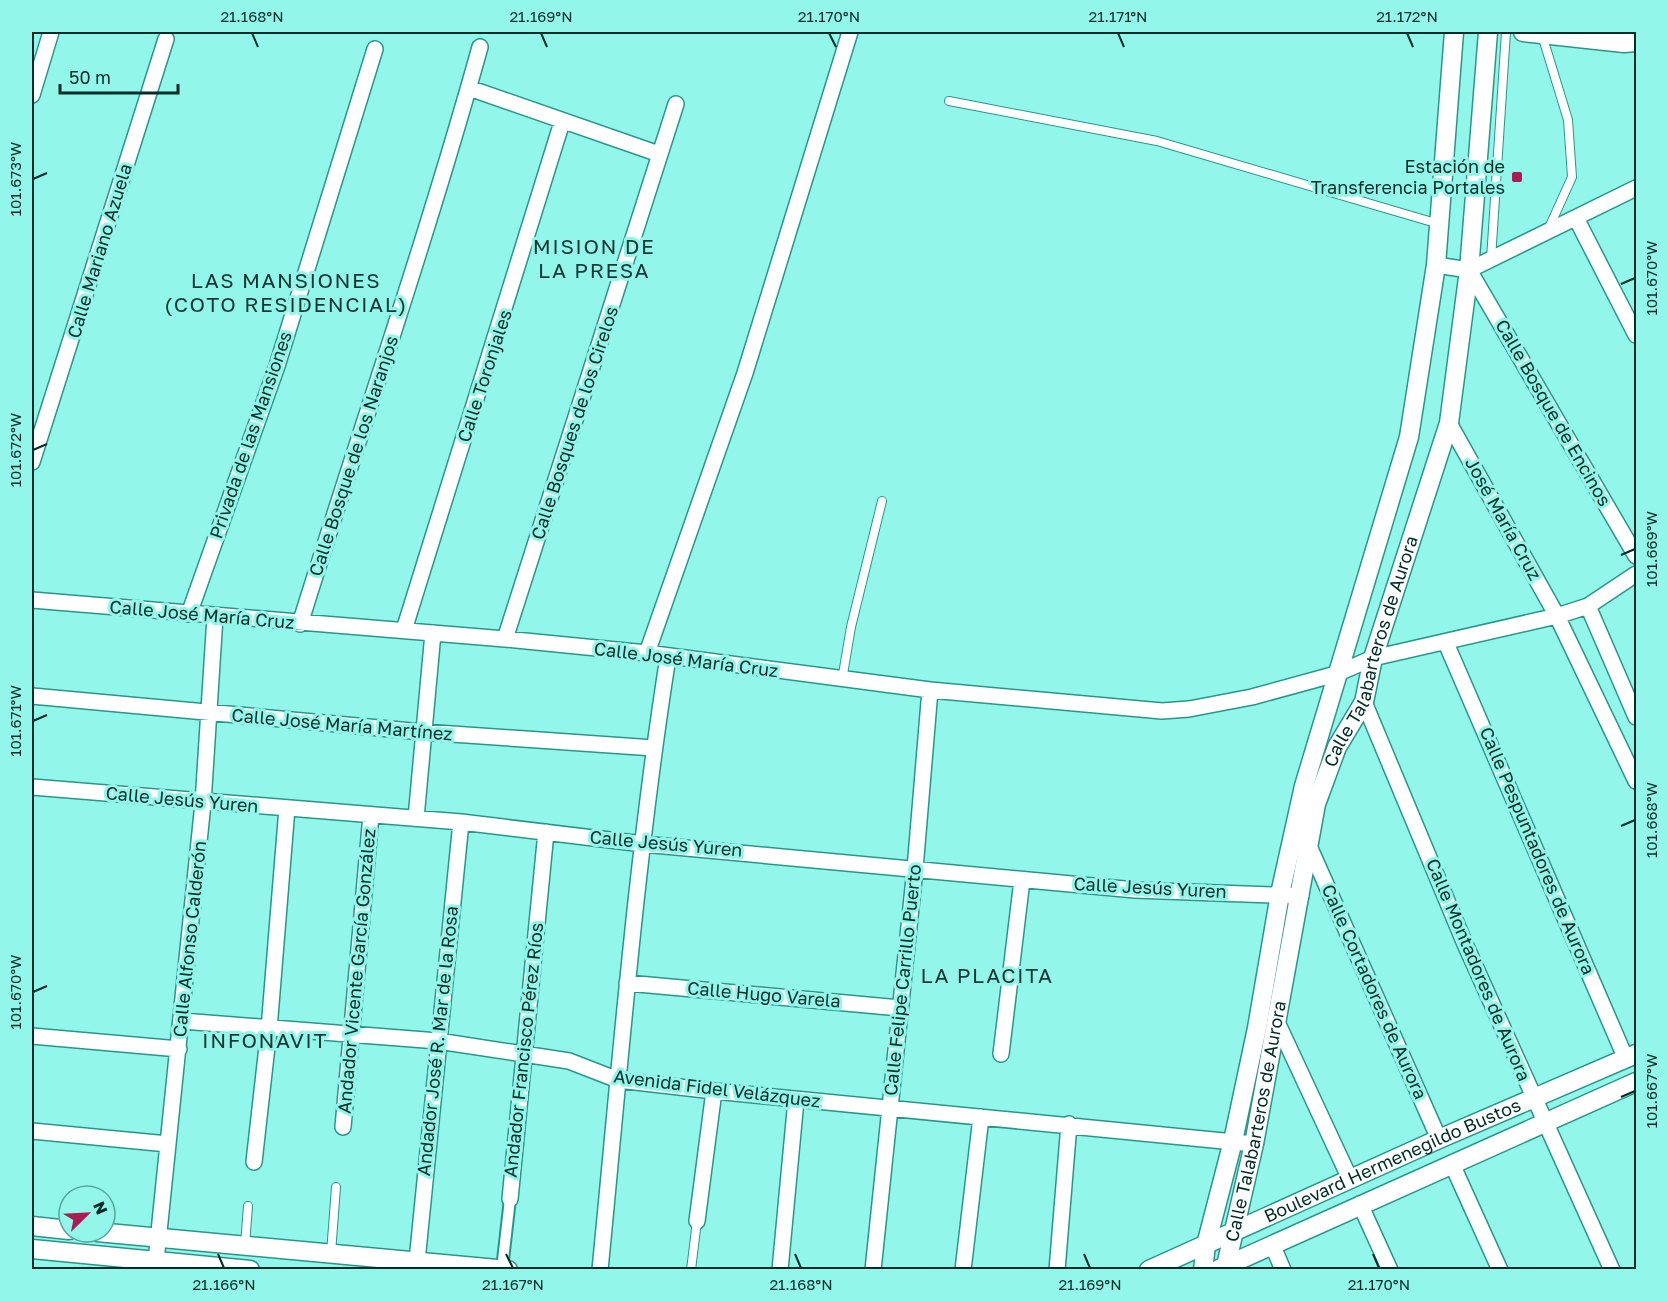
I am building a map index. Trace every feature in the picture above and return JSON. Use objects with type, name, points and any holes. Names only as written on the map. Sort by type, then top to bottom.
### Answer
[{"type":"street","points":[[32,95],[51,32]]},
{"type":"street","points":[[647,653],[741,383],[850,32]]},
{"type":"street","name":"Calle Talabarteros de Aurora","points":[[1203,1269],[1206,1245],[1233,1141],[1257,1028],[1280,894],[1304,786],[1408,438],[1436,265],[1454,32]]},
{"type":"street","name":"Calle Talabarteros de Aurora","points":[[1223,1268],[1254,1144],[1316,804],[1325,773],[1337,747],[1364,702],[1373,658],[1449,423],[1469,270],[1488,32]]},
{"type":"street","points":[[1523,32],[1624,43],[1636,42]]},
{"type":"street","name":"Calle Mariano Azuela","points":[[32,462],[166,39]]},
{"type":"street","name":"Calle Bosque de los Naranjos","points":[[300,624],[343,484],[390,348],[480,47]]},
{"type":"street","name":"Privada de las Mansiones","points":[[189,614],[277,366],[375,49]]},
{"type":"street","points":[[469,88],[659,154]]},
{"type":"street","name":"Calle Bosques de los Cirelos","points":[[505,639],[676,104]]},
{"type":"street","name":"Calle Toronjales","points":[[404,630],[562,122]]},
{"type":"street","points":[[1436,265],[1469,270],[1577,220],[1636,188]]},
{"type":"street","points":[[1577,220],[1636,335]]},
{"type":"street","name":"Calle Bosque de Encinos","points":[[1469,270],[1636,556]]},
{"type":"street","name":"José María Cruz","points":[[1449,423],[1630,747],[1636,781]]},
{"type":"street","name":"Calle José María Cruz","points":[[32,600],[215,617],[505,639],[647,653],[930,690],[1162,711],[1189,709],[1242,699],[1336,674],[1373,658],[1557,616],[1588,606],[1636,574]]},
{"type":"street","points":[[1588,606],[1636,717]]},
{"type":"street","name":"Calle Alfonso Calderón","points":[[156,1261],[203,802],[215,617]]},
{"type":"street","points":[[416,818],[433,633]]},
{"type":"street","name":"Calle Pespuntadores de Aurora","points":[[1446,643],[1631,1057]]},
{"type":"street","points":[[600,1269],[627,983],[654,748],[668,657]]},
{"type":"street","name":"Calle Felipe Carrillo Puerto","points":[[873,1269],[915,869],[930,690]]},
{"type":"street","name":"Calle José María Martínez","points":[[32,696],[423,732],[654,748]]},
{"type":"street","name":"Calle Montadores de Aurora","points":[[1364,702],[1465,944],[1612,1269]]},
{"type":"street","name":"Calle Jesús Yuren","points":[[32,787],[460,822],[643,844],[1135,890],[1301,896]]},
{"type":"street","points":[[254,1162],[269,1029],[287,808]]},
{"type":"street","name":"Andador Vicente García González","points":[[343,1127],[371,815]]},
{"type":"street","name":"Andador José R. Mar de la Rosa","points":[[417,1262],[460,822]]},
{"type":"street","name":"Andador Francisco Pérez Ríos","points":[[502,1269],[546,832]]},
{"type":"street","name":"Calle Cortadores de Aurora","points":[[1309,846],[1439,1139]]},
{"type":"street","points":[[1001,1054],[1022,880]]},
{"type":"street","name":"Calle Hugo Varela","points":[[627,983],[900,1008]]},
{"type":"street","name":"Avenida Fidel Velázquez","points":[[182,1021],[438,1041],[569,1061],[618,1080],[796,1100],[1069,1124],[1254,1144]]},
{"type":"street","points":[[1277,1023],[1350,1179]]},
{"type":"street","points":[[32,1036],[179,1049]]},
{"type":"street","name":"Boulevard Hermenegildo Bustos","points":[[1149,1269],[1439,1139],[1631,1057]]},
{"type":"street","name":"Boulevard Hermenegildo Bustos","points":[[1223,1268],[1360,1204],[1636,1082]]},
{"type":"street","points":[[697,1221],[714,1091]]},
{"type":"street","points":[[780,1269],[796,1100]]},
{"type":"street","points":[[963,1269],[981,1117]]},
{"type":"street","points":[[1058,1269],[1069,1124]]},
{"type":"street","points":[[32,1131],[168,1144]]},
{"type":"street","points":[[1452,1164],[1500,1269]]},
{"type":"street","points":[[1360,1204],[1390,1269]]},
{"type":"street","points":[[32,1227],[57,1229]]},
{"type":"street","points":[[117,1234],[331,1253],[385,1264],[417,1262],[508,1269]]},
{"type":"street","points":[[1272,1244],[1283,1269]]},
{"type":"street","points":[[32,1249],[250,1269]]},
{"type":"lane","points":[[1490,260],[1506,32]]},
{"type":"lane","points":[[1542,35],[1568,120],[1572,177],[1546,234]]},
{"type":"lane","points":[[949,101],[1157,141],[1440,225]]},
{"type":"lane","points":[[842,680],[851,627],[882,501]]},
{"type":"lane","points":[[331,1253],[336,1187]]},
{"type":"lane","points":[[245,1245],[248,1206]]},
{"type":"lane","points":[[691,1269],[697,1221]]},
{"type":"place","name":"Estación de Transferencia Portales","points":[[1517,177]]},
{"type":"district","name":"MISION DE LA PRESA","points":[[594,259]]},
{"type":"district","name":"LAS MANSIONES (COTO RESIDENCIAL)","points":[[286,293]]},
{"type":"district","name":"LA PLACITA","points":[[987,976]]},
{"type":"district","name":"INFONAVIT","points":[[265,1041]]}]
